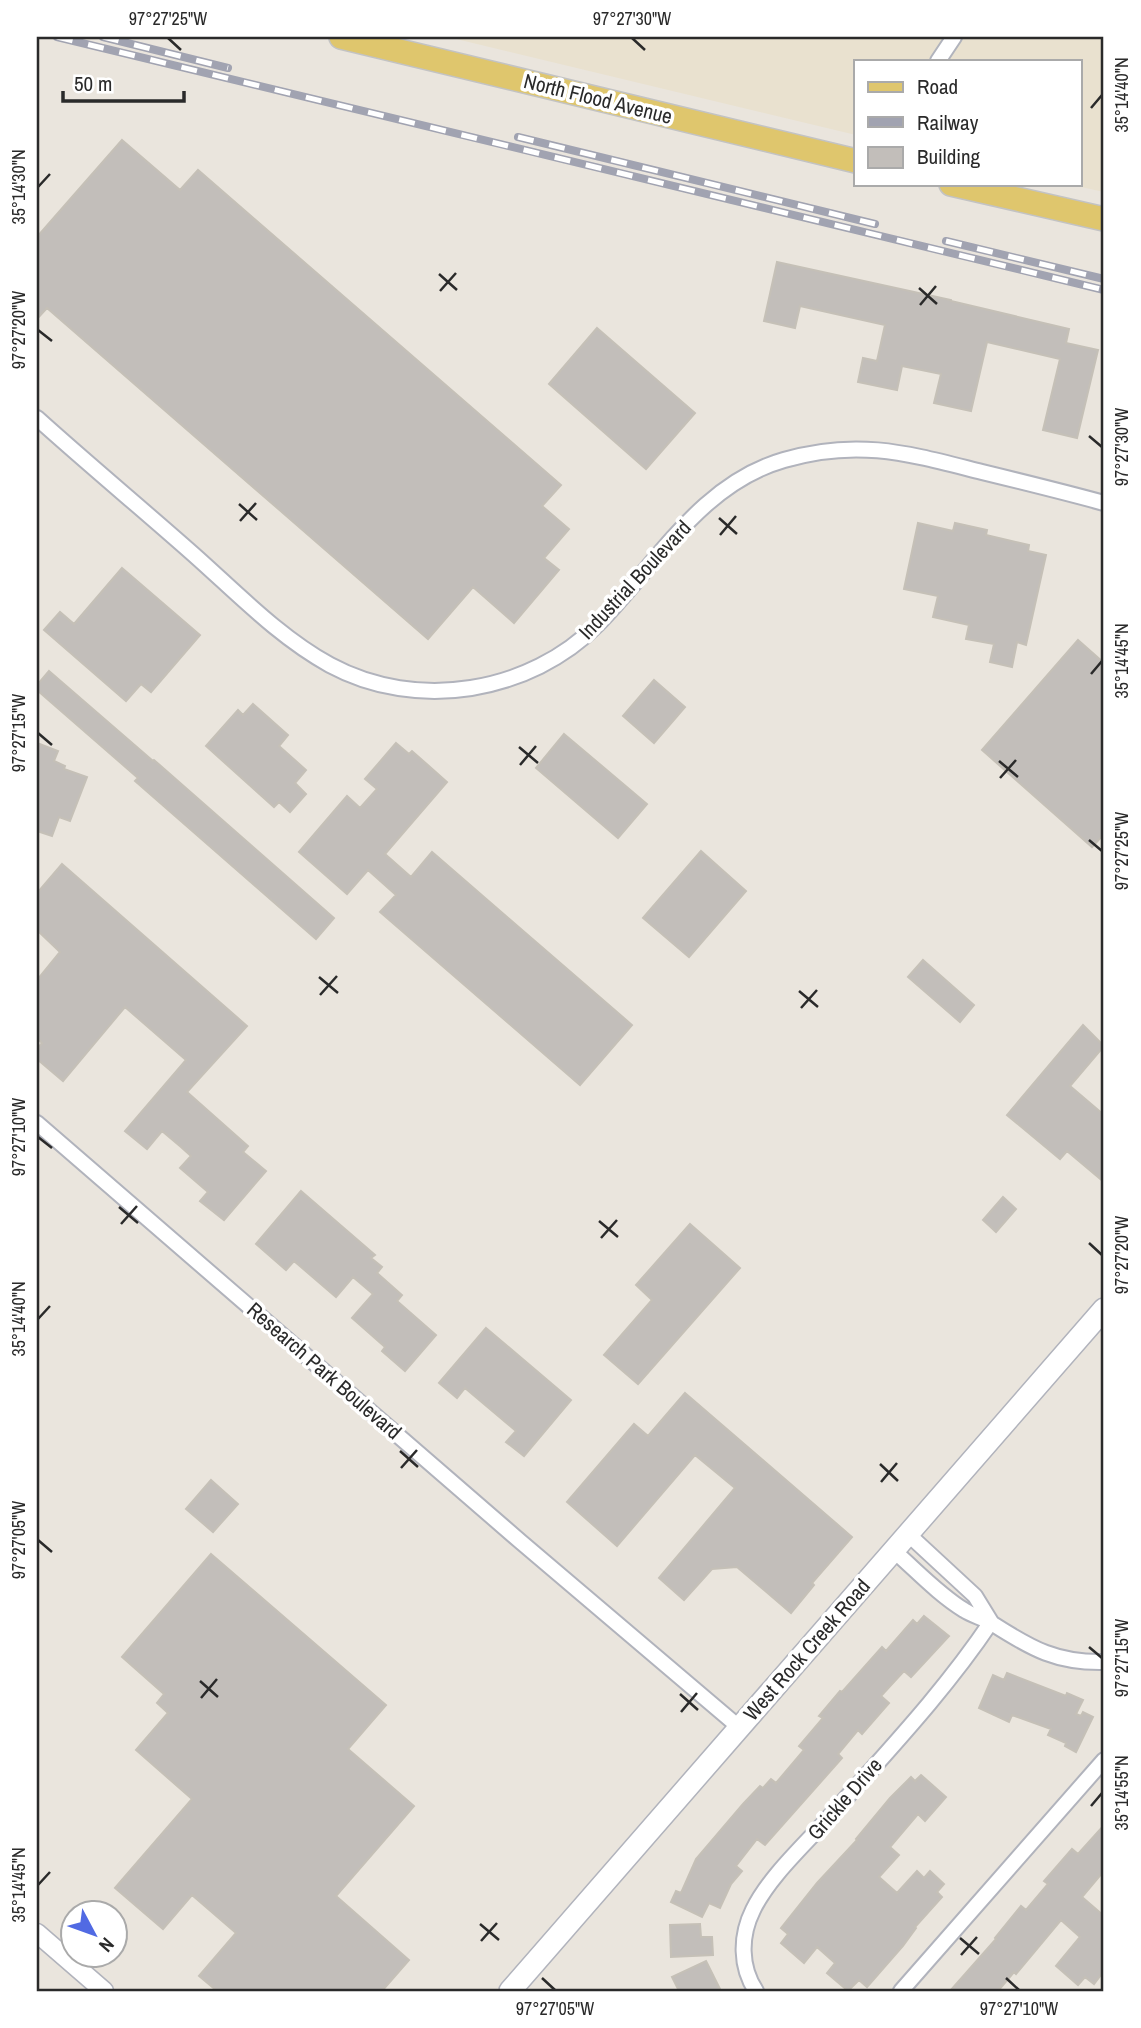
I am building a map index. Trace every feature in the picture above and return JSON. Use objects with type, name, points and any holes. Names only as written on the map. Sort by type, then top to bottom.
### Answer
[{"type":"main road","name":"North Flood Avenue","points":[[341,37],[854,161]]},
{"type":"main road","points":[[960,186],[1104,219]]},
{"type":"main road","name":"West Rock Creek Road","points":[[510,1991],[1104,1308]]},
{"type":"street","points":[[939,60],[954,37]]},
{"type":"street","name":"Industrial Boulevard","points":[[37,418],[291,639],[332,666],[374,682],[417,690],[459,689],[508,680],[561,655],[578,643],[612,610],[689,520],[707,504],[735,482],[781,460],[842,450],[880,449],[928,458],[1104,503]]},
{"type":"street","name":"Research Park Boulevard","points":[[37,1124],[740,1728]]},
{"type":"street","points":[[908,1534],[975,1596],[991,1622]]},
{"type":"street","points":[[893,1550],[965,1611],[991,1622],[1021,1643],[1044,1653],[1079,1662],[1104,1662]]},
{"type":"street","name":"Grickle Drive","points":[[757,1991],[750,1982],[743,1952],[748,1921],[757,1902],[939,1692],[991,1622]]},
{"type":"street","points":[[901,1991],[1104,1760]]},
{"type":"street","points":[[37,1933],[104,1991]]},
{"type":"shaded area","points":[[448,37],[1104,37],[1104,192],[1076,186],[1082,186],[1082,60],[854,60],[854,135]]},
{"type":"building","points":[[122,140],[180,190],[198,170],[561,485],[542,506],[569,529],[544,558],[559,570],[514,623],[473,587],[428,639],[47,308],[37,319],[37,237]]},
{"type":"building","points":[[777,262],[1069,329],[1066,343],[1098,350],[1077,438],[1043,430],[1060,359],[987,342],[971,411],[934,403],[941,374],[902,366],[897,390],[858,382],[863,358],[877,361],[885,325],[800,306],[795,328],[764,321]]},
{"type":"building","points":[[597,328],[695,413],[646,469],[549,384]]},
{"type":"building","points":[[918,523],[953,531],[955,523],[987,530],[986,535],[1029,545],[1028,551],[1046,555],[1026,645],[1017,642],[1012,667],[990,662],[994,644],[966,639],[969,625],[933,617],[938,596],[904,589]]},
{"type":"building","points":[[122,568],[200,635],[151,692],[141,684],[126,701],[44,630],[60,612],[74,624]]},
{"type":"building","points":[[1078,640],[1104,663],[1104,834],[1092,847],[982,750]]},
{"type":"building","points":[[49,671],[334,918],[316,939],[135,781],[138,778],[37,690],[37,685]]},
{"type":"building","points":[[654,680],[685,707],[654,743],[623,716]]},
{"type":"building","points":[[253,704],[288,735],[279,746],[306,770],[295,783],[306,794],[290,812],[279,802],[274,807],[206,746],[238,710],[243,715]]},
{"type":"building","points":[[564,734],[647,804],[618,838],[536,768]]},
{"type":"building","points":[[37,743],[58,751],[54,761],[65,766],[64,769],[87,777],[70,821],[59,817],[52,836],[37,831]]},
{"type":"building","points":[[396,743],[409,754],[412,751],[447,782],[385,854],[411,877],[432,852],[632,1025],[580,1085],[380,912],[396,895],[368,870],[347,894],[299,852],[347,796],[360,808],[377,789],[365,779]]},
{"type":"building","points":[[701,851],[746,891],[689,957],[643,918]]},
{"type":"building","points":[[62,864],[247,1026],[187,1092],[248,1146],[243,1152],[266,1171],[224,1220],[200,1201],[208,1192],[180,1168],[191,1156],[181,1147],[162,1131],[147,1149],[125,1131],[186,1060],[125,1007],[63,1081],[37,1059],[37,1049],[42,1043],[37,1038],[37,980],[60,952],[37,930],[37,893]]},
{"type":"building","points":[[923,960],[974,1005],[960,1022],[908,977]]},
{"type":"building","points":[[1083,1025],[1104,1046],[1070,1086],[1104,1115],[1104,1182],[1067,1151],[1060,1159],[1007,1115]]},
{"type":"building","points":[[301,1191],[375,1255],[371,1258],[382,1267],[377,1273],[402,1295],[397,1301],[436,1335],[405,1371],[382,1351],[385,1347],[352,1318],[373,1294],[353,1277],[336,1297],[294,1261],[286,1270],[256,1244]]},
{"type":"building","points":[[1003,1197],[1016,1209],[996,1232],[983,1220]]},
{"type":"building","points":[[690,1224],[740,1268],[638,1384],[604,1355],[652,1300],[636,1285]]},
{"type":"building","points":[[486,1328],[571,1400],[524,1456],[506,1442],[516,1431],[465,1388],[457,1398],[439,1383]]},
{"type":"building","points":[[685,1393],[852,1537],[812,1583],[814,1585],[791,1613],[737,1567],[712,1569],[684,1600],[659,1578],[735,1488],[695,1455],[617,1546],[567,1502],[634,1424],[648,1436]]},
{"type":"building","points":[[211,1480],[238,1504],[213,1532],[186,1509]]},
{"type":"building","points":[[211,1554],[386,1705],[348,1749],[414,1806],[336,1896],[409,1960],[382,1991],[217,1991],[199,1976],[236,1933],[192,1895],[163,1929],[130,1898],[115,1888],[192,1799],[136,1750],[168,1713],[157,1703],[164,1694],[122,1657]]},
{"type":"building","points":[[924,1616],[949,1636],[911,1677],[904,1671],[881,1696],[889,1703],[862,1734],[858,1730],[838,1754],[842,1758],[765,1845],[757,1839],[736,1866],[742,1871],[731,1884],[720,1908],[709,1903],[702,1917],[671,1902],[676,1891],[681,1893],[696,1859],[743,1804],[760,1786],[763,1788],[771,1779],[776,1783],[804,1750],[799,1746],[823,1718],[819,1716],[840,1691],[842,1692],[882,1647],[886,1651],[913,1620],[917,1624]]},
{"type":"building","points":[[1007,1673],[1083,1700],[1076,1714],[1081,1716],[1083,1712],[1093,1717],[1076,1752],[1065,1746],[1066,1743],[1048,1735],[1051,1729],[1012,1715],[1009,1722],[979,1708],[993,1675],[1004,1680]]},
{"type":"building","points":[[921,1775],[946,1797],[925,1821],[918,1814],[890,1847],[899,1855],[879,1877],[897,1893],[917,1871],[924,1878],[930,1871],[944,1884],[937,1892],[942,1897],[867,1987],[859,1980],[848,1991],[827,1973],[835,1963],[817,1947],[804,1963],[781,1943],[788,1934],[781,1928],[890,1798],[911,1777],[915,1781]]},
{"type":"building","points":[[1104,1825],[1104,1871],[1082,1897],[1104,1916],[1104,1971],[1094,1984],[1085,1977],[1078,1985],[1056,1966],[1080,1937],[1061,1920],[1016,1974],[1014,1972],[998,1991],[950,1991],[1021,1906],[1026,1910],[1048,1884],[1044,1881],[1072,1849],[1078,1854]]},
{"type":"building","points":[[700,1924],[701,1937],[712,1937],[713,1955],[671,1957],[670,1925]]},
{"type":"building","points":[[706,1961],[721,1991],[679,1991],[672,1977]]},
{"type":"railway","points":[[57,37],[1104,290]]},
{"type":"railway","points":[[103,37],[228,68]]},
{"type":"railway","points":[[518,137],[875,224]]},
{"type":"railway","points":[[946,241],[1104,279]]}]
